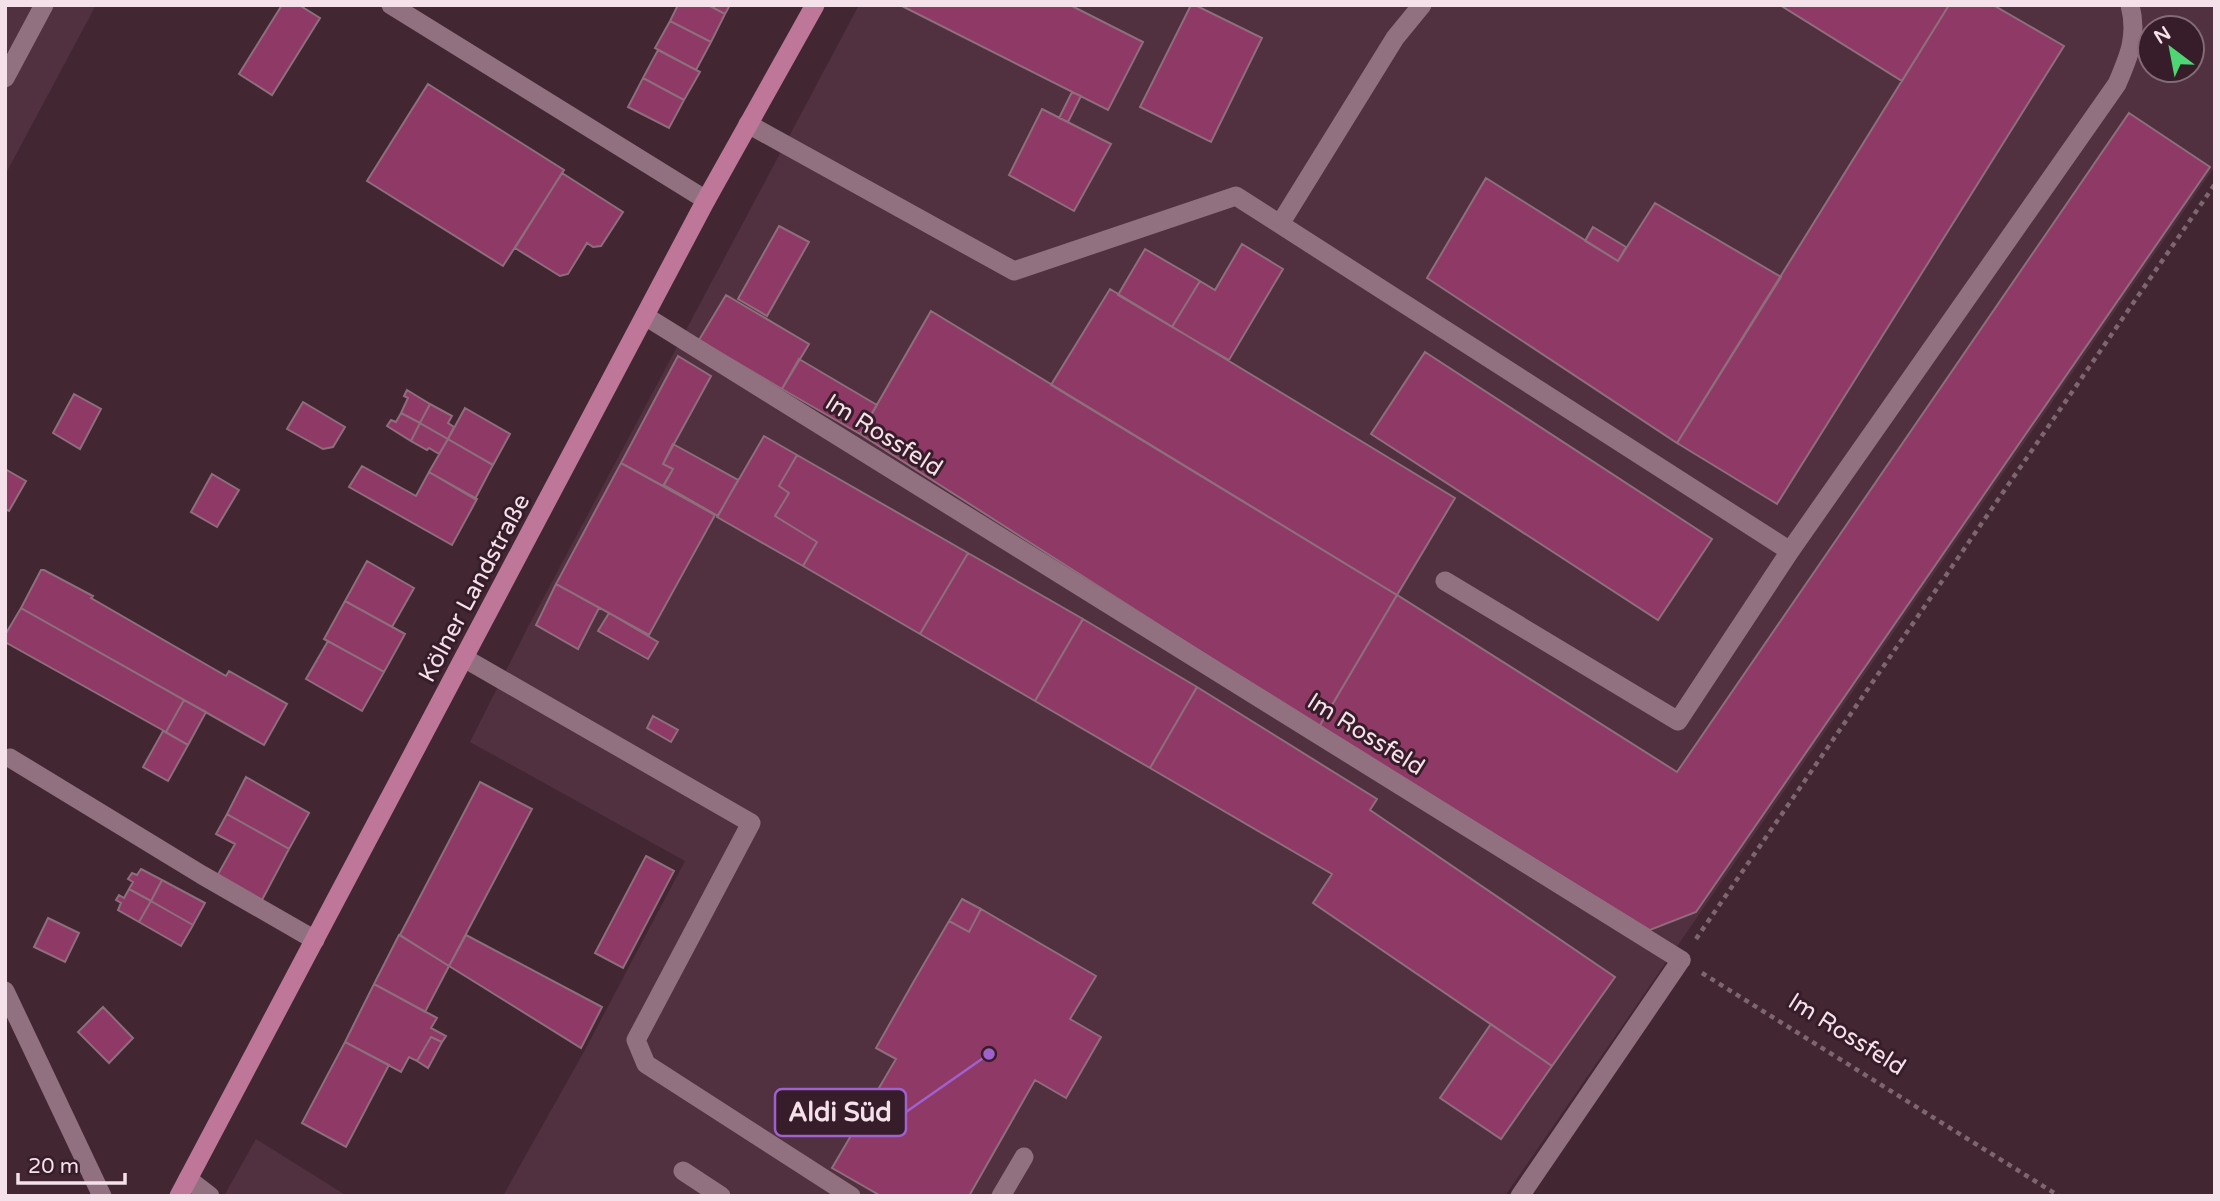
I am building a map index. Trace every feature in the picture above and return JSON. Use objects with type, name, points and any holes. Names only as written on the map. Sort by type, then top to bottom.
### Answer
[{"type":"main road","name":"Kölner Landstraße","points":[[183,1187],[706,200],[815,5]]},
{"type":"street","points":[[5,78],[44,5]]},
{"type":"street","points":[[391,5],[706,200]]},
{"type":"street","points":[[1280,224],[1395,38],[1422,5]]},
{"type":"street","points":[[1445,581],[1678,721],[1790,551],[2117,84],[2130,55],[2134,23],[2130,5]]},
{"type":"street","points":[[748,124],[1014,271],[1236,196],[1790,551]]},
{"type":"street","name":"Im Rossfeld","points":[[645,316],[1681,960]]},
{"type":"street","points":[[464,658],[751,824],[636,1040],[646,1063],[850,1196]]},
{"type":"street","points":[[10,758],[315,940]]},
{"type":"street","points":[[1520,1196],[1681,960]]},
{"type":"street","points":[[5,991],[102,1196]]},
{"type":"street","points":[[1001,1196],[1024,1157]]},
{"type":"street","points":[[683,1171],[720,1196]]},
{"type":"street","points":[[183,1187],[210,1196]]},
{"type":"path","points":[[1681,960],[2215,184]]},
{"type":"path","name":"Im Rossfeld","points":[[1681,960],[2059,1196]]},
{"type":"shaded area","points":[[5,5],[96,5],[5,175]]},
{"type":"shaded area","points":[[859,5],[2215,5],[2215,166],[1505,1196],[503,1196],[586,1048],[685,861],[470,742],[529,625]]},
{"type":"shaded area","points":[[256,1139],[347,1196],[224,1196]]},
{"type":"building","points":[[282,5],[299,5],[320,18],[272,95],[239,74]]},
{"type":"building","points":[[678,5],[708,5],[725,14],[711,42],[670,21]]},
{"type":"building","points":[[708,5],[730,5],[725,14]]},
{"type":"building","points":[[900,5],[1070,5],[1143,42],[1108,110]]},
{"type":"building","points":[[1191,5],[1262,38],[1211,142],[1140,107]]},
{"type":"building","points":[[1780,5],[1949,5],[1902,81]]},
{"type":"building","points":[[1949,5],[1993,5],[2064,46],[1777,504],[1677,443]]},
{"type":"building","points":[[670,21],[711,42],[696,70],[655,48]]},
{"type":"building","points":[[658,50],[700,72],[684,100],[643,78]]},
{"type":"building","points":[[643,78],[684,100],[669,128],[628,107]]},
{"type":"building","points":[[428,84],[564,170],[503,266],[367,181]]},
{"type":"building","points":[[1072,92],[1081,96],[1068,122],[1059,118]]},
{"type":"building","points":[[1042,109],[1111,144],[1074,211],[1009,175]]},
{"type":"building","points":[[2129,113],[2210,167],[1696,912],[1650,930],[1319,727],[1397,595],[1677,772]]},
{"type":"building","points":[[562,173],[623,212],[601,246],[593,247],[587,243],[568,274],[560,276],[515,248]]},
{"type":"building","points":[[1486,178],[1618,261],[1655,203],[1781,277],[1677,443],[1427,278]]},
{"type":"building","points":[[779,226],[809,242],[767,316],[738,299]]},
{"type":"building","points":[[1593,227],[1626,247],[1618,261],[1585,241]]},
{"type":"building","points":[[1242,244],[1283,269],[1229,360],[1172,327],[1200,281],[1215,290]]},
{"type":"building","points":[[1145,249],[1200,281],[1172,327],[1118,295]]},
{"type":"building","points":[[1110,289],[1455,498],[1397,595],[1051,385]]},
{"type":"building","points":[[726,295],[809,344],[782,389],[699,340]]},
{"type":"building","points":[[931,311],[1397,595],[1319,727],[860,434]]},
{"type":"building","points":[[1425,352],[1712,539],[1658,620],[1371,434]]},
{"type":"building","points":[[678,356],[711,376],[663,464],[673,469],[663,486],[621,463]]},
{"type":"building","points":[[799,359],[877,405],[860,434],[782,389]]},
{"type":"building","points":[[407,390],[430,404],[420,423],[401,413],[408,398],[404,396]]},
{"type":"building","points":[[74,394],[101,409],[80,449],[53,433]]},
{"type":"building","points":[[303,402],[345,427],[333,447],[323,449],[287,429]]},
{"type":"building","points":[[430,404],[452,416],[448,423],[454,427],[448,439],[420,423]]},
{"type":"building","points":[[465,408],[510,434],[493,465],[448,439]]},
{"type":"building","points":[[401,413],[420,423],[411,441],[387,426],[391,420],[396,422]]},
{"type":"building","points":[[420,423],[448,439],[439,454],[411,441]]},
{"type":"building","points":[[764,436],[797,455],[779,486],[789,493],[775,516],[817,542],[803,566],[717,517]]},
{"type":"building","points":[[448,439],[493,465],[475,499],[429,472]]},
{"type":"building","points":[[673,444],[738,480],[718,516],[664,485],[673,469],[663,464]]},
{"type":"building","points":[[797,455],[968,553],[920,634],[803,566],[817,542],[775,516],[789,493],[779,486]]},
{"type":"building","points":[[621,463],[715,515],[649,635],[556,584]]},
{"type":"building","points":[[362,466],[416,496],[429,472],[477,499],[452,545],[349,487]]},
{"type":"building","points":[[5,469],[26,481],[9,511],[5,509]]},
{"type":"building","points":[[212,474],[239,490],[217,527],[191,512]]},
{"type":"building","points":[[968,553],[1083,619],[1035,701],[920,634]]},
{"type":"building","points":[[367,561],[414,588],[392,627],[345,601]]},
{"type":"building","points":[[41,570],[93,596],[91,598],[226,676],[229,671],[287,704],[264,745],[21,608]]},
{"type":"building","points":[[556,584],[599,608],[578,649],[536,625]]},
{"type":"building","points":[[345,601],[405,634],[384,672],[324,639]]},
{"type":"building","points":[[21,608],[184,700],[166,732],[5,642],[5,635]]},
{"type":"building","points":[[609,613],[658,642],[648,659],[598,631]]},
{"type":"building","points":[[1083,619],[1197,687],[1150,768],[1035,701]]},
{"type":"building","points":[[328,641],[384,672],[362,711],[306,679]]},
{"type":"building","points":[[1197,687],[1377,799],[1370,810],[1615,977],[1552,1066],[1313,903],[1332,874],[1150,768]]},
{"type":"building","points":[[184,700],[206,712],[188,745],[166,732]]},
{"type":"building","points":[[653,716],[678,730],[671,742],[647,728]]},
{"type":"building","points":[[163,731],[188,745],[168,781],[143,767]]},
{"type":"building","points":[[246,777],[309,813],[289,849],[227,814]]},
{"type":"building","points":[[480,782],[532,809],[449,966],[400,935]]},
{"type":"building","points":[[227,814],[289,849],[262,900],[217,876],[235,844],[216,834]]},
{"type":"building","points":[[646,856],[674,871],[623,968],[595,953]]},
{"type":"building","points":[[141,869],[162,880],[151,901],[129,889],[133,882],[128,879],[132,873],[137,875]]},
{"type":"building","points":[[162,880],[205,903],[193,925],[151,901]]},
{"type":"building","points":[[129,889],[151,901],[139,922],[118,910],[121,903],[116,900],[119,895],[124,898]]},
{"type":"building","points":[[962,899],[981,909],[969,932],[949,921]]},
{"type":"building","points":[[151,901],[193,925],[181,946],[139,922]]},
{"type":"building","points":[[981,909],[1096,976],[1070,1019],[1101,1037],[1066,1098],[1035,1080],[969,1196],[881,1196],[832,1168],[896,1059],[876,1048],[914,981],[949,921],[969,932]]},
{"type":"building","points":[[48,918],[79,933],[65,962],[34,947]]},
{"type":"building","points":[[399,935],[449,966],[425,1012],[374,984]]},
{"type":"building","points":[[466,935],[602,1007],[581,1048],[449,966]]},
{"type":"building","points":[[374,984],[437,1018],[431,1028],[446,1036],[442,1042],[431,1037],[417,1061],[409,1057],[401,1072],[345,1042]]},
{"type":"building","points":[[103,1007],[133,1038],[109,1063],[78,1032]]},
{"type":"building","points":[[1491,1024],[1552,1066],[1501,1139],[1440,1098]]},
{"type":"building","points":[[431,1037],[442,1042],[428,1068],[417,1061]]},
{"type":"building","points":[[345,1042],[389,1065],[346,1147],[302,1123]]},
{"type":"place","name":"Aldi Süd","points":[[989,1054]]}]
